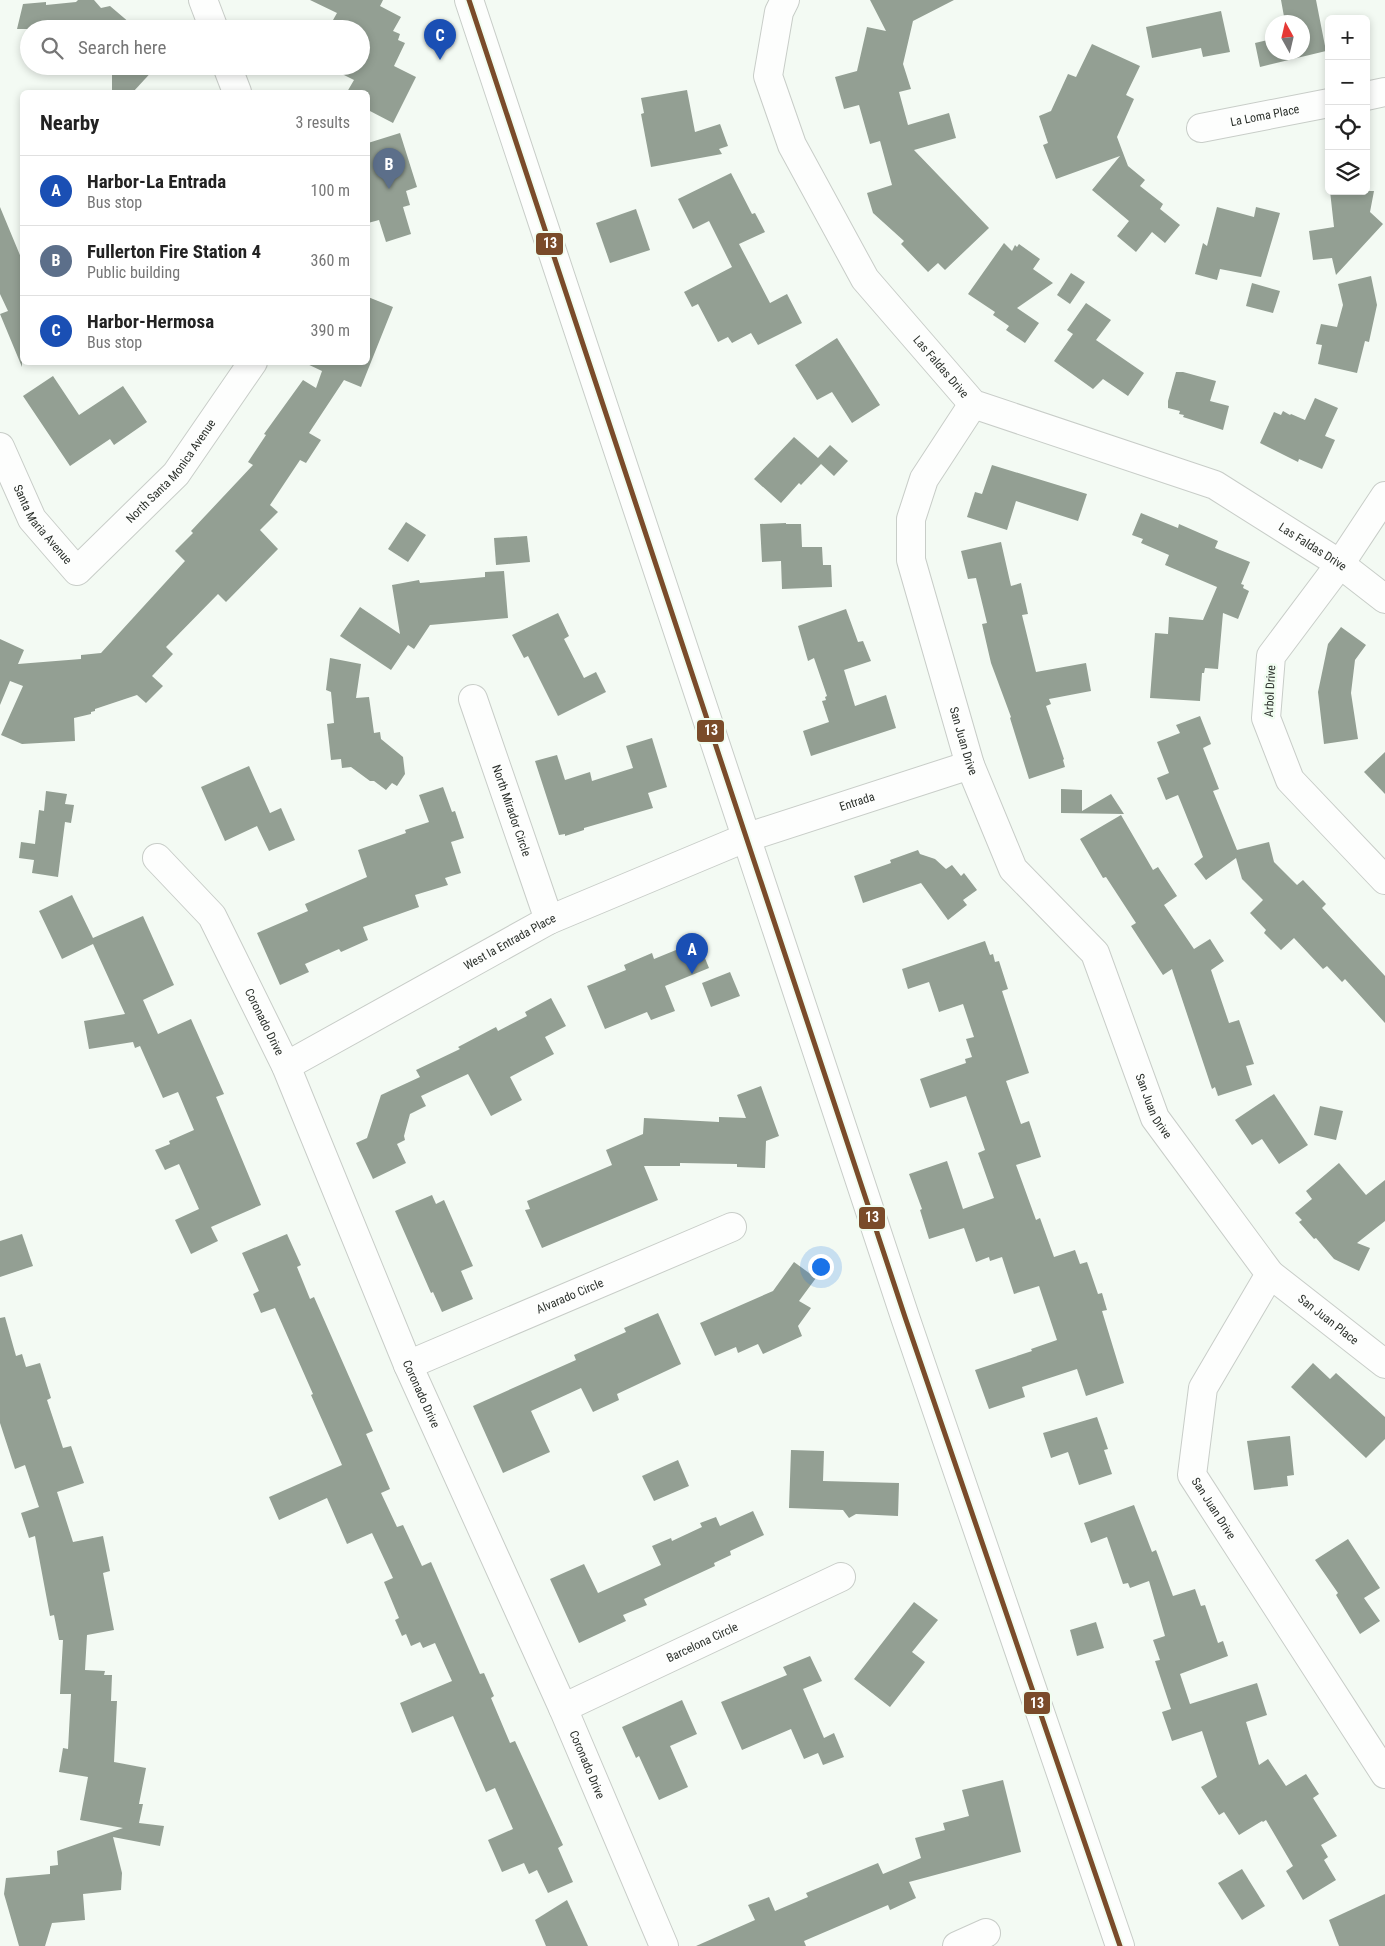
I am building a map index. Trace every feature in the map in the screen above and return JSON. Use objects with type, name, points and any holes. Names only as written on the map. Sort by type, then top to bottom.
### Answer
[{"type":"street","points":[[204,0],[211,20]]},
{"type":"street","points":[[469,0],[905,1317],[1120,1946]]},
{"type":"street","name":"Las Faldas Drive","points":[[786,0],[779,12],[768,76],[792,144],[865,279],[973,404],[1215,486],[1340,564],[1385,599]]},
{"type":"street","points":[[231,75],[236,90]]},
{"type":"street","points":[[1370,95],[1385,92]]},
{"type":"street","name":"La Loma Place","points":[[1201,128],[1325,104]]},
{"type":"street","name":"North Santa Monica Avenue","points":[[77,570],[176,474],[250,365]]},
{"type":"street","name":"San Juan Drive","points":[[973,404],[924,479],[911,518],[911,560],[970,765],[1013,869],[1095,953],[1155,1118],[1270,1274],[1203,1388],[1192,1475],[1385,1774]]},
{"type":"street","name":"Santa Maria Avenue","points":[[0,446],[32,519],[77,570]]},
{"type":"street","name":"Arbol Drive","points":[[1385,496],[1340,564],[1272,656],[1266,718],[1290,780],[1385,880]]},
{"type":"street","name":"North Mirador Circle","points":[[473,699],[549,920]]},
{"type":"street","name":"Entrada","points":[[746,838],[970,765]]},
{"type":"street","name":"West la Entrada Place","points":[[286,1066],[549,920],[746,838]]},
{"type":"street","name":"Coronado Drive","points":[[157,858],[212,916],[286,1066],[408,1365],[563,1708],[664,1946]]},
{"type":"street","name":"Alvarado Circle","points":[[408,1365],[732,1227]]},
{"type":"street","name":"San Juan Place","points":[[1270,1274],[1385,1364]]},
{"type":"street","name":"Barcelona Circle","points":[[563,1708],[841,1577]]},
{"type":"street","points":[[957,1946],[986,1933]]},
{"type":"building","points":[[78,0],[94,0],[101,8],[110,6],[126,20],[20,20],[20,29],[17,29],[23,4],[46,2],[46,5],[76,2]]},
{"type":"building","points":[[310,0],[383,0],[380,6],[401,17],[393,31],[400,34],[398,40],[405,43],[394,66],[416,77],[393,123],[370,111],[370,90],[348,90],[354,80],[344,75],[370,75],[370,20],[333,20],[337,13]]},
{"type":"building","points":[[870,0],[954,0],[913,21],[903,64],[911,89],[899,92],[908,125],[949,113],[956,138],[914,150],[989,228],[945,270],[938,263],[928,272],[901,244],[904,241],[873,213],[867,193],[892,185],[880,141],[870,144],[859,105],[844,109],[835,77],[857,71],[867,27],[886,31]]},
{"type":"building","points":[[1281,0],[1316,0],[1325,51],[1310,55],[1310,15],[1284,15]]},
{"type":"building","points":[[1221,11],[1230,52],[1203,57],[1201,48],[1152,58],[1146,27]]},
{"type":"building","points":[[1265,41],[1265,60],[1289,60],[1260,67],[1255,43]]},
{"type":"building","points":[[1092,44],[1140,66],[1126,95],[1134,99],[1117,137],[1128,166],[1145,180],[1140,186],[1163,204],[1160,209],[1180,225],[1165,243],[1152,232],[1136,252],[1117,236],[1129,221],[1092,190],[1120,156],[1056,179],[1043,145],[1048,143],[1039,116],[1051,111],[1068,74],[1076,77]]},
{"type":"building","points":[[112,75],[149,75],[135,90],[112,90]]},
{"type":"building","points":[[687,90],[695,132],[720,124],[728,146],[719,149],[722,154],[651,167],[641,114],[644,113],[641,98]]},
{"type":"building","points":[[400,133],[417,187],[406,191],[410,205],[403,207],[411,234],[386,242],[379,220],[370,222],[370,142]]},
{"type":"building","points":[[731,173],[752,214],[755,213],[765,232],[739,244],[770,303],[787,294],[802,323],[758,345],[751,333],[732,343],[728,337],[718,342],[698,304],[692,307],[684,292],[732,267],[709,221],[693,229],[678,199]]},
{"type":"building","points":[[1370,191],[1374,191],[1370,212],[1383,224],[1336,275],[1332,258],[1313,260],[1309,231],[1334,227],[1330,195],[1370,195]]},
{"type":"building","points":[[0,207],[20,255],[20,362],[0,314],[8,311],[0,294]]},
{"type":"building","points":[[1217,207],[1254,217],[1256,207],[1280,213],[1261,277],[1220,269],[1217,280],[1195,274],[1203,243],[1207,246]]},
{"type":"building","points":[[636,209],[650,250],[610,263],[596,223]]},
{"type":"building","points":[[1004,243],[1012,251],[1015,245],[1017,247],[1019,244],[1040,259],[1033,269],[1053,283],[1017,308],[1039,323],[1025,343],[1006,330],[1009,326],[993,315],[995,312],[968,294]]},
{"type":"building","points":[[1071,273],[1085,282],[1070,304],[1057,295]]},
{"type":"building","points":[[1371,276],[1377,305],[1369,342],[1365,341],[1357,373],[1318,364],[1322,345],[1316,344],[1321,324],[1337,327],[1343,305],[1338,284]]},
{"type":"building","points":[[1252,283],[1280,291],[1273,313],[1246,306]]},
{"type":"building","points":[[370,298],[393,307],[370,364]]},
{"type":"building","points":[[1086,303],[1111,320],[1096,340],[1144,373],[1128,396],[1103,379],[1093,389],[1054,361],[1073,334],[1067,330]]},
{"type":"building","points":[[837,338],[880,405],[852,423],[832,392],[817,400],[795,365]]},
{"type":"building","points":[[309,365],[370,365],[361,387],[344,380],[309,433],[321,440],[306,463],[300,460],[270,505],[278,512],[260,530],[278,549],[226,602],[218,594],[166,647],[173,654],[152,676],[163,686],[146,703],[137,695],[95,709],[91,714],[74,718],[75,741],[22,744],[1,735],[23,686],[10,681],[0,705],[0,639],[24,650],[18,664],[81,659],[81,655],[101,653],[185,561],[175,551],[193,533],[191,531],[253,465],[248,462],[266,435],[264,434],[303,380],[316,388],[322,371]]},
{"type":"building","points":[[1176,372],[1183,372],[1216,381],[1210,401],[1229,406],[1223,430],[1183,417],[1184,415],[1179,414],[1180,411],[1168,408],[1168,401]]},
{"type":"building","points":[[53,376],[79,415],[123,386],[147,422],[114,445],[110,439],[70,466],[23,396]]},
{"type":"building","points":[[1315,398],[1338,408],[1325,436],[1335,440],[1322,469],[1299,459],[1298,462],[1260,443],[1274,412],[1281,415],[1283,411],[1305,420]]},
{"type":"building","points":[[794,437],[818,458],[830,445],[848,461],[834,476],[821,464],[801,485],[799,483],[781,503],[754,479]]},
{"type":"building","points":[[992,465],[1087,494],[1078,521],[1016,501],[1007,530],[967,517],[975,492],[982,494]]},
{"type":"building","points":[[1141,513],[1178,528],[1179,524],[1218,541],[1215,548],[1250,562],[1241,584],[1244,585],[1243,588],[1249,591],[1238,619],[1223,613],[1218,669],[1205,668],[1204,673],[1202,673],[1200,701],[1150,698],[1155,633],[1168,634],[1169,617],[1203,620],[1217,587],[1165,565],[1169,555],[1141,543],[1143,539],[1132,535]]},
{"type":"building","points":[[406,522],[426,535],[408,562],[388,549]]},
{"type":"building","points":[[760,524],[801,524],[802,547],[822,547],[823,565],[831,565],[832,587],[782,589],[781,561],[762,562]]},
{"type":"building","points":[[527,536],[530,562],[496,565],[494,538]]},
{"type":"building","points":[[1001,542],[1011,586],[1021,583],[1028,614],[1022,615],[1036,672],[1086,663],[1091,691],[1049,699],[1051,704],[1046,706],[1065,767],[1029,779],[1011,717],[991,663],[982,624],[987,623],[976,578],[968,579],[961,551]]},
{"type":"building","points":[[504,571],[508,618],[430,625],[414,649],[408,645],[391,670],[340,636],[360,607],[400,634],[392,585],[419,580],[420,583],[485,577],[485,572]]},
{"type":"building","points":[[846,609],[858,642],[863,641],[871,661],[844,670],[855,706],[886,695],[896,728],[811,756],[803,731],[829,722],[822,701],[826,700],[825,697],[827,696],[814,658],[808,661],[798,626]]},
{"type":"building","points":[[558,613],[569,636],[564,639],[584,678],[596,672],[606,692],[558,716],[528,656],[524,658],[512,635]]},
{"type":"building","points":[[1341,627],[1366,645],[1355,660],[1351,693],[1358,739],[1324,744],[1318,692],[1328,644]]},
{"type":"building","points":[[330,658],[361,664],[356,698],[369,697],[374,733],[380,732],[381,739],[403,757],[405,774],[397,786],[392,783],[386,790],[351,767],[342,768],[341,759],[331,760],[327,724],[334,723],[331,692],[326,690]]},
{"type":"building","points":[[1200,716],[1211,744],[1203,748],[1219,789],[1213,791],[1237,850],[1269,842],[1274,862],[1297,885],[1303,880],[1326,904],[1322,908],[1385,976],[1385,1023],[1345,979],[1342,982],[1327,966],[1323,969],[1294,938],[1281,950],[1264,933],[1266,930],[1250,913],[1263,900],[1242,879],[1236,858],[1206,880],[1194,864],[1203,857],[1178,795],[1166,800],[1157,778],[1169,773],[1157,742],[1180,733],[1176,725]]},
{"type":"building","points":[[652,738],[667,787],[648,793],[653,808],[584,828],[584,830],[565,836],[565,834],[559,835],[535,761],[557,755],[565,780],[590,772],[592,781],[633,768],[626,746]]},
{"type":"building","points":[[1385,752],[1385,794],[1364,772]]},
{"type":"building","points":[[249,766],[270,813],[281,808],[295,840],[269,851],[257,826],[225,841],[201,787]]},
{"type":"building","points":[[443,787],[452,812],[455,811],[464,838],[451,842],[461,873],[445,878],[448,885],[415,895],[419,907],[363,927],[368,940],[341,952],[339,949],[305,964],[309,972],[280,985],[257,933],[308,911],[305,904],[367,877],[358,850],[406,833],[405,830],[429,822],[419,795]]},
{"type":"building","points":[[1061,789],[1082,790],[1082,811],[1111,794],[1124,814],[1061,813]]},
{"type":"building","points":[[46,791],[67,794],[65,804],[74,805],[71,823],[65,822],[58,877],[32,873],[34,860],[19,858],[21,842],[35,844],[39,810],[44,811]]},
{"type":"building","points":[[1121,815],[1153,870],[1158,867],[1177,896],[1164,905],[1194,949],[1210,939],[1224,961],[1211,970],[1229,1023],[1239,1020],[1254,1064],[1246,1066],[1252,1085],[1218,1096],[1215,1087],[1212,1089],[1172,969],[1163,975],[1131,926],[1136,923],[1106,877],[1103,878],[1080,839]]},
{"type":"building","points":[[918,850],[920,854],[935,859],[946,869],[952,865],[961,876],[964,873],[977,890],[963,900],[967,905],[948,920],[921,883],[863,903],[854,876],[891,863],[890,860]]},
{"type":"building","points":[[72,895],[93,938],[143,916],[174,985],[143,1000],[158,1034],[191,1019],[224,1094],[216,1097],[261,1205],[211,1227],[218,1241],[191,1254],[175,1220],[199,1209],[179,1164],[165,1170],[155,1150],[170,1144],[169,1141],[194,1130],[178,1092],[163,1098],[140,1046],[135,1048],[133,1042],[89,1049],[84,1021],[125,1014],[93,944],[62,959],[39,911]]},
{"type":"building","points":[[698,941],[709,968],[665,986],[675,1011],[651,1020],[647,1012],[605,1029],[587,986],[626,970],[624,965],[652,953],[654,959]]},
{"type":"building","points":[[985,941],[990,955],[993,954],[995,962],[999,961],[1008,989],[1002,991],[1029,1073],[1006,1081],[1021,1124],[1029,1121],[1041,1157],[1016,1165],[1036,1220],[1040,1218],[1054,1257],[1075,1250],[1080,1264],[1087,1262],[1098,1294],[1102,1293],[1107,1310],[1102,1311],[1124,1383],[1086,1396],[1077,1369],[1022,1387],[1025,1397],[989,1409],[975,1370],[1032,1351],[1031,1349],[1057,1340],[1039,1286],[1014,1294],[1002,1257],[990,1261],[989,1257],[976,1262],[964,1228],[929,1239],[920,1210],[922,1209],[909,1174],[947,1161],[963,1209],[994,1198],[978,1153],[985,1150],[966,1096],[930,1108],[920,1079],[966,1063],[965,1059],[972,1057],[966,1039],[974,1037],[963,1004],[939,1012],[929,982],[908,989],[902,969]]},
{"type":"building","points":[[730,972],[740,996],[711,1007],[702,983]]},
{"type":"building","points":[[551,998],[566,1026],[545,1037],[554,1054],[510,1077],[522,1100],[491,1116],[468,1074],[421,1096],[426,1106],[410,1114],[404,1136],[405,1140],[397,1144],[406,1163],[373,1179],[356,1143],[367,1138],[381,1095],[420,1077],[416,1070],[460,1049],[458,1047],[496,1027],[498,1031],[527,1016],[525,1012]]},
{"type":"building","points":[[761,1086],[779,1136],[766,1141],[765,1168],[737,1167],[737,1164],[680,1163],[680,1166],[644,1166],[658,1200],[542,1248],[525,1210],[530,1209],[527,1201],[612,1165],[606,1150],[643,1134],[644,1118],[719,1122],[719,1117],[746,1118],[737,1095]]},
{"type":"building","points":[[1274,1094],[1308,1145],[1279,1164],[1262,1139],[1252,1145],[1235,1120]]},
{"type":"building","points":[[1320,1106],[1343,1111],[1336,1140],[1314,1135]]},
{"type":"building","points":[[1339,1163],[1366,1195],[1385,1180],[1385,1221],[1357,1243],[1370,1248],[1359,1271],[1334,1259],[1299,1222],[1302,1220],[1295,1213],[1312,1199],[1306,1191]]},
{"type":"building","points":[[432,1195],[436,1204],[444,1200],[473,1266],[461,1271],[473,1299],[442,1312],[433,1292],[431,1293],[395,1211]]},
{"type":"building","points":[[22,1234],[33,1266],[0,1277],[0,1241]]},
{"type":"building","points":[[287,1234],[301,1265],[297,1267],[310,1299],[314,1297],[373,1431],[366,1434],[390,1489],[381,1493],[397,1527],[403,1525],[422,1566],[431,1562],[480,1674],[484,1673],[494,1696],[491,1698],[510,1743],[515,1741],[563,1845],[558,1848],[573,1882],[548,1893],[537,1870],[529,1874],[524,1863],[502,1872],[488,1840],[513,1829],[495,1788],[486,1792],[453,1716],[412,1733],[400,1703],[452,1681],[435,1643],[423,1648],[420,1642],[411,1646],[406,1634],[402,1636],[395,1620],[399,1618],[384,1582],[393,1578],[372,1533],[347,1544],[327,1498],[279,1520],[269,1497],[342,1465],[275,1308],[261,1313],[253,1294],[259,1291],[242,1253]]},
{"type":"building","points":[[794,1262],[816,1278],[799,1301],[811,1308],[798,1326],[802,1336],[763,1354],[758,1344],[738,1353],[736,1347],[715,1356],[700,1323],[773,1291]]},
{"type":"building","points":[[658,1313],[681,1364],[617,1394],[619,1400],[593,1412],[581,1388],[531,1411],[550,1452],[503,1473],[473,1406],[576,1360],[574,1355],[626,1332],[624,1328]]},
{"type":"building","points":[[5,1317],[16,1356],[22,1354],[26,1367],[40,1363],[51,1398],[47,1400],[63,1448],[71,1446],[84,1483],[57,1492],[73,1542],[103,1536],[110,1571],[103,1573],[114,1630],[87,1635],[85,1670],[105,1671],[104,1675],[112,1675],[111,1701],[117,1701],[114,1762],[146,1768],[139,1804],[143,1804],[139,1823],[164,1826],[160,1846],[113,1837],[122,1873],[121,1890],[83,1894],[85,1920],[52,1923],[45,1946],[19,1946],[4,1894],[6,1878],[50,1874],[50,1866],[58,1865],[57,1851],[123,1828],[80,1820],[88,1777],[59,1772],[63,1748],[68,1749],[71,1694],[60,1694],[63,1640],[59,1640],[54,1615],[50,1616],[35,1536],[29,1538],[21,1513],[39,1507],[25,1465],[15,1469],[0,1423],[0,1318]]},
{"type":"building","points":[[1313,1363],[1330,1379],[1336,1373],[1385,1417],[1385,1439],[1366,1458],[1291,1387]]},
{"type":"building","points":[[1097,1417],[1108,1449],[1104,1450],[1112,1474],[1079,1485],[1068,1452],[1051,1458],[1043,1433]]},
{"type":"building","points":[[1290,1436],[1294,1475],[1287,1476],[1288,1486],[1254,1490],[1247,1441]]},
{"type":"building","points":[[791,1450],[824,1451],[823,1481],[899,1483],[898,1516],[856,1514],[849,1518],[843,1510],[789,1508]]},
{"type":"building","points":[[678,1460],[689,1486],[654,1501],[642,1476]]},
{"type":"building","points":[[1134,1505],[1152,1552],[1156,1550],[1173,1596],[1195,1589],[1201,1606],[1205,1605],[1218,1643],[1223,1641],[1228,1656],[1180,1674],[1190,1704],[1257,1683],[1267,1715],[1246,1722],[1259,1765],[1268,1759],[1286,1786],[1306,1774],[1319,1794],[1313,1798],[1337,1836],[1321,1845],[1328,1857],[1324,1860],[1336,1880],[1303,1900],[1286,1871],[1293,1866],[1266,1820],[1239,1835],[1224,1812],[1219,1815],[1201,1787],[1217,1777],[1202,1731],[1172,1741],[1162,1712],[1171,1709],[1155,1661],[1160,1660],[1153,1640],[1165,1636],[1149,1581],[1130,1588],[1128,1583],[1123,1584],[1107,1537],[1091,1543],[1084,1523]]},
{"type":"building","points":[[753,1511],[764,1535],[730,1551],[731,1555],[714,1563],[715,1566],[644,1599],[647,1605],[623,1615],[626,1621],[579,1643],[550,1579],[584,1564],[598,1593],[661,1565],[652,1546],[671,1538],[672,1541],[702,1527],[700,1523],[716,1517],[720,1526]]},
{"type":"building","points":[[1348,1539],[1380,1588],[1364,1598],[1380,1621],[1360,1634],[1336,1595],[1338,1593],[1315,1560]]},
{"type":"building","points":[[914,1602],[938,1620],[912,1652],[925,1662],[890,1707],[854,1679]]},
{"type":"building","points":[[1096,1622],[1104,1648],[1077,1656],[1070,1630]]},
{"type":"building","points":[[810,1656],[822,1681],[803,1689],[824,1738],[834,1733],[844,1757],[823,1765],[818,1753],[804,1759],[791,1729],[742,1750],[721,1702],[787,1675],[783,1667]]},
{"type":"building","points":[[682,1700],[697,1734],[670,1746],[688,1787],[659,1800],[639,1756],[636,1758],[622,1727]]},
{"type":"building","points":[[1003,1780],[1021,1852],[909,1882],[916,1898],[890,1910],[888,1905],[804,1941],[806,1946],[696,1946],[755,1920],[748,1905],[769,1897],[775,1911],[808,1897],[806,1893],[878,1863],[883,1874],[921,1858],[915,1838],[945,1830],[943,1823],[969,1816],[962,1790]]},
{"type":"building","points":[[1242,1869],[1265,1906],[1242,1920],[1218,1883]]},
{"type":"building","points":[[1385,1894],[1385,1946],[1339,1946],[1329,1920]]},
{"type":"building","points":[[567,1900],[588,1946],[546,1946],[535,1920]]},
{"type":"transit line","name":"13","points":[[469,0],[905,1317],[1120,1946]]},
{"type":"place","name":"Harbor-Hermosa","points":[[440,60]]},
{"type":"place","name":"Fullerton Fire Station 4","points":[[389,189]]},
{"type":"place","name":"Harbor-La Entrada","points":[[692,974]]}]
